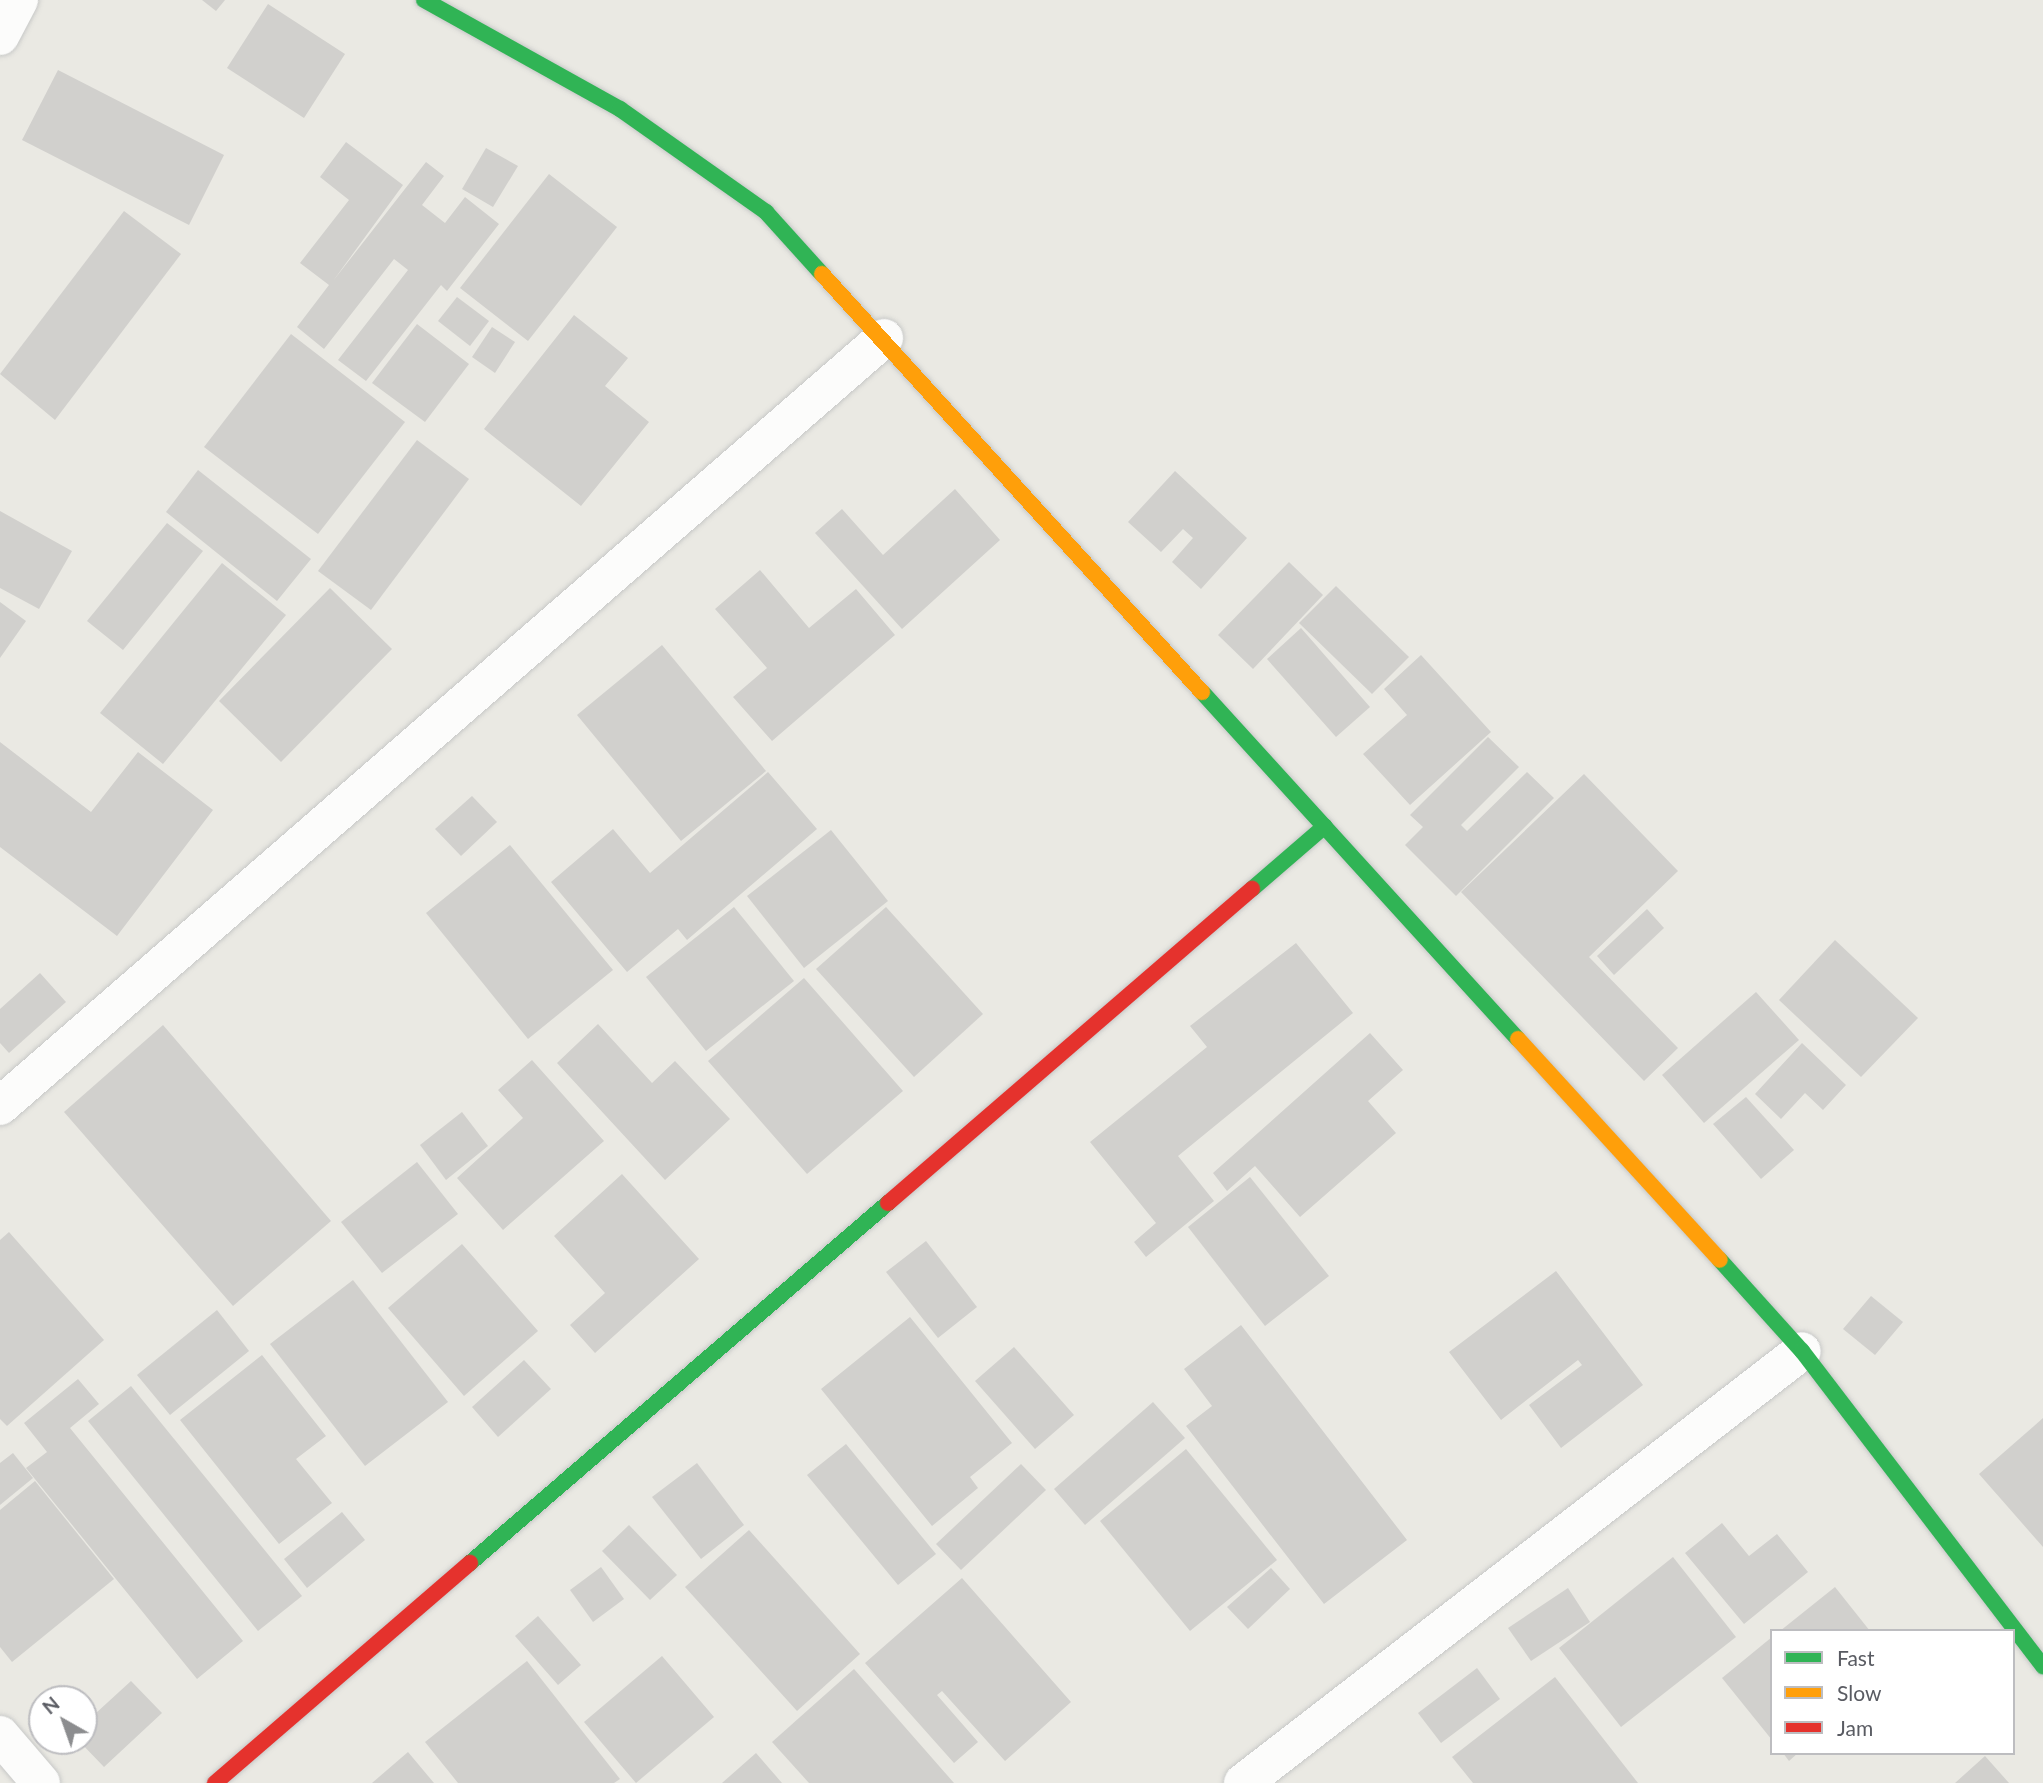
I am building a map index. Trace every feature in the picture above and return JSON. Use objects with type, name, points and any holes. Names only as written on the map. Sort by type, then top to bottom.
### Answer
[{"type":"street","points":[[0,36],[19,0]]},
{"type":"street","points":[[424,0],[620,109],[766,212],[884,338],[1802,1351],[2015,1629]]},
{"type":"street","points":[[0,1106],[884,338]]},
{"type":"street","points":[[215,1783],[1325,827]]},
{"type":"street","points":[[1243,1783],[1802,1351]]},
{"type":"street","points":[[2015,1629],[2043,1666]]},
{"type":"street","points":[[0,1735],[41,1783]]},
{"type":"building","points":[[202,0],[225,0],[216,11]]},
{"type":"building","points":[[268,4],[345,54],[304,118],[227,68]]},
{"type":"building","points":[[58,70],[224,155],[189,225],[22,140]]},
{"type":"building","points":[[346,142],[403,185],[333,281],[426,162],[444,176],[422,205],[445,223],[465,197],[499,224],[447,291],[441,285],[366,381],[338,360],[408,270],[394,259],[324,349],[297,327],[329,285],[300,263],[349,200],[320,177]]},
{"type":"building","points":[[486,148],[518,166],[493,207],[462,189]]},
{"type":"building","points":[[549,174],[617,227],[528,341],[460,288]]},
{"type":"building","points":[[124,211],[181,254],[55,420],[0,374]]},
{"type":"building","points":[[457,297],[489,321],[470,346],[438,321]]},
{"type":"building","points":[[574,315],[628,358],[605,386],[649,422],[581,506],[484,429]]},
{"type":"building","points":[[417,324],[469,364],[425,422],[372,383]]},
{"type":"building","points":[[492,327],[515,342],[495,373],[472,357]]},
{"type":"building","points":[[291,334],[405,422],[318,534],[204,447]]},
{"type":"building","points":[[417,440],[469,479],[371,610],[318,571]]},
{"type":"building","points":[[198,470],[311,559],[277,601],[166,512]]},
{"type":"building","points":[[1175,471],[1247,538],[1201,589],[1172,562],[1193,538],[1183,529],[1161,552],[1128,522]]},
{"type":"building","points":[[955,489],[1000,540],[902,629],[815,533],[842,509],[883,555]]},
{"type":"building","points":[[0,511],[72,551],[39,609],[0,588]]},
{"type":"building","points":[[167,523],[203,551],[123,650],[87,621]]},
{"type":"building","points":[[1289,562],[1323,595],[1253,669],[1218,635]]},
{"type":"building","points":[[222,563],[286,615],[163,764],[100,713]]},
{"type":"building","points":[[760,570],[809,628],[856,589],[895,635],[772,741],[733,697],[767,668],[715,609]]},
{"type":"building","points":[[1336,586],[1409,657],[1372,694],[1299,623]]},
{"type":"building","points":[[330,588],[392,649],[281,762],[219,701]]},
{"type":"building","points":[[0,602],[26,621],[0,658]]},
{"type":"building","points":[[1301,628],[1370,707],[1336,737],[1267,659]]},
{"type":"building","points":[[662,645],[766,771],[681,841],[577,715]]},
{"type":"building","points":[[1421,655],[1491,732],[1410,805],[1363,754],[1407,715],[1384,689]]},
{"type":"building","points":[[1488,737],[1519,767],[1461,825],[1467,831],[1527,772],[1554,798],[1456,896],[1405,845],[1423,827],[1410,815]]},
{"type":"building","points":[[0,742],[91,812],[138,752],[213,810],[117,936],[0,847]]},
{"type":"building","points":[[768,772],[817,829],[687,940],[678,929],[627,972],[551,882],[613,829],[650,873]]},
{"type":"building","points":[[1584,774],[1678,871],[1589,957],[1678,1048],[1644,1081],[1461,892]]},
{"type":"building","points":[[472,796],[497,822],[461,856],[435,829]]},
{"type":"building","points":[[831,830],[888,901],[804,968],[747,896]]},
{"type":"building","points":[[510,845],[613,970],[528,1039],[426,913]]},
{"type":"building","points":[[734,907],[794,981],[706,1051],[646,977]]},
{"type":"building","points":[[886,907],[983,1014],[914,1077],[816,969]]},
{"type":"building","points":[[1647,909],[1664,928],[1614,975],[1597,956]]},
{"type":"building","points":[[1835,940],[1918,1018],[1861,1077],[1779,1000]]},
{"type":"building","points":[[1296,943],[1353,1013],[1178,1156],[1214,1201],[1146,1257],[1134,1242],[1156,1223],[1090,1142],[1207,1047],[1190,1026]]},
{"type":"building","points":[[40,973],[66,1002],[9,1053],[0,1043],[0,1009]]},
{"type":"building","points":[[804,978],[903,1091],[807,1174],[708,1061]]},
{"type":"building","points":[[1756,992],[1799,1040],[1704,1123],[1662,1075]]},
{"type":"building","points":[[598,1024],[652,1083],[675,1061],[730,1119],[665,1180],[557,1063]]},
{"type":"building","points":[[163,1025],[331,1221],[233,1306],[64,1112]]},
{"type":"building","points":[[1370,1033],[1403,1070],[1368,1101],[1396,1133],[1300,1217],[1255,1166],[1227,1191],[1213,1173]]},
{"type":"building","points":[[1802,1043],[1846,1085],[1823,1110],[1805,1093],[1781,1119],[1755,1094]]},
{"type":"building","points":[[532,1060],[604,1141],[503,1230],[457,1178],[523,1118],[498,1090]]},
{"type":"building","points":[[1746,1097],[1794,1150],[1761,1179],[1713,1124]]},
{"type":"building","points":[[462,1112],[488,1146],[446,1180],[420,1145]]},
{"type":"building","points":[[417,1162],[458,1214],[382,1273],[341,1222]]},
{"type":"building","points":[[622,1174],[699,1259],[595,1353],[570,1325],[605,1293],[554,1236]]},
{"type":"building","points":[[1250,1177],[1329,1276],[1265,1326],[1188,1227]]},
{"type":"building","points":[[9,1232],[104,1340],[7,1426],[0,1419],[0,1240]]},
{"type":"building","points":[[926,1241],[977,1307],[938,1338],[886,1272]]},
{"type":"building","points":[[462,1244],[538,1331],[464,1396],[388,1308]]},
{"type":"building","points":[[1556,1271],[1643,1385],[1561,1448],[1529,1405],[1582,1365],[1578,1360],[1501,1420],[1449,1352]]},
{"type":"building","points":[[353,1280],[448,1402],[365,1466],[270,1344]]},
{"type":"building","points":[[1871,1296],[1903,1322],[1875,1355],[1843,1329]]},
{"type":"building","points":[[217,1310],[249,1351],[170,1415],[137,1375]]},
{"type":"building","points":[[910,1317],[1012,1443],[970,1477],[978,1488],[932,1526],[821,1389]]},
{"type":"building","points":[[1241,1325],[1407,1540],[1324,1604],[1186,1426],[1212,1406],[1184,1369]]},
{"type":"building","points":[[1014,1347],[1074,1415],[1035,1449],[975,1381]]},
{"type":"building","points":[[262,1355],[326,1436],[296,1459],[332,1503],[279,1544],[180,1420]]},
{"type":"building","points":[[524,1360],[551,1389],[498,1437],[472,1407]]},
{"type":"building","points":[[78,1379],[99,1404],[70,1428],[243,1641],[197,1679],[26,1468],[47,1452],[24,1423]]},
{"type":"building","points":[[131,1386],[302,1596],[258,1631],[88,1421]]},
{"type":"building","points":[[1153,1402],[1185,1438],[1085,1525],[1054,1489]]},
{"type":"building","points":[[2043,1418],[2043,1547],[1979,1474]]},
{"type":"building","points":[[846,1444],[936,1554],[898,1585],[807,1475]]},
{"type":"building","points":[[1186,1449],[1277,1560],[1190,1631],[1100,1521]]},
{"type":"building","points":[[13,1453],[33,1478],[0,1505],[0,1463]]},
{"type":"building","points":[[697,1463],[744,1525],[701,1559],[652,1497]]},
{"type":"building","points":[[1021,1464],[1046,1490],[961,1570],[936,1544]]},
{"type":"building","points":[[35,1481],[114,1579],[12,1662],[0,1647],[0,1510]]},
{"type":"building","points":[[342,1512],[365,1540],[307,1588],[284,1559]]},
{"type":"building","points":[[1722,1523],[1749,1556],[1777,1534],[1808,1572],[1744,1624],[1685,1553]]},
{"type":"building","points":[[629,1525],[677,1575],[650,1600],[602,1551]]},
{"type":"building","points":[[749,1530],[860,1654],[797,1711],[685,1587]]},
{"type":"building","points":[[1673,1557],[1736,1637],[1621,1727],[1559,1648]]},
{"type":"building","points":[[601,1567],[624,1599],[593,1622],[570,1590]]},
{"type":"building","points":[[1271,1568],[1290,1589],[1248,1629],[1227,1607]]},
{"type":"building","points":[[962,1578],[1071,1702],[1005,1761],[942,1691],[937,1695],[978,1742],[954,1763],[865,1663]]},
{"type":"building","points":[[1835,1587],[1868,1629],[1782,1629]]},
{"type":"building","points":[[1568,1588],[1590,1622],[1531,1661],[1508,1628]]},
{"type":"building","points":[[538,1616],[581,1665],[558,1685],[515,1636]]},
{"type":"building","points":[[1770,1639],[1770,1738],[1722,1678]]},
{"type":"building","points":[[662,1656],[714,1717],[636,1783],[584,1722]]},
{"type":"building","points":[[527,1661],[620,1779],[614,1783],[458,1783],[425,1742]]},
{"type":"building","points":[[1477,1668],[1500,1699],[1441,1743],[1418,1713]]},
{"type":"building","points":[[854,1669],[954,1783],[809,1783],[772,1742]]},
{"type":"building","points":[[1555,1677],[1638,1783],[1473,1783],[1452,1757]]},
{"type":"building","points":[[131,1681],[162,1713],[104,1767],[92,1755],[98,1755],[98,1711]]},
{"type":"building","points":[[408,1752],[434,1783],[372,1783]]},
{"type":"building","points":[[756,1753],[782,1783],[722,1783]]},
{"type":"building","points":[[1784,1755],[1796,1755],[1789,1761]]},
{"type":"building","points":[[1985,1756],[2009,1783],[1955,1783]]},
{"type":"traffic: fast","points":[[424,0],[620,109],[766,212],[822,274]]},
{"type":"traffic: fast","points":[[1202,692],[1518,1039]]},
{"type":"traffic: fast","points":[[1252,889],[1325,826]]},
{"type":"traffic: fast","points":[[470,1563],[888,1203]]},
{"type":"traffic: fast","points":[[1720,1260],[1802,1351],[2015,1629]]},
{"type":"traffic: fast","points":[[2015,1629],[2043,1666]]},
{"type":"traffic: slow","points":[[822,274],[1202,692]]},
{"type":"traffic: slow","points":[[1518,1039],[1720,1260]]},
{"type":"traffic: jam","points":[[888,1203],[1252,889]]},
{"type":"traffic: jam","points":[[215,1783],[470,1563]]}]
